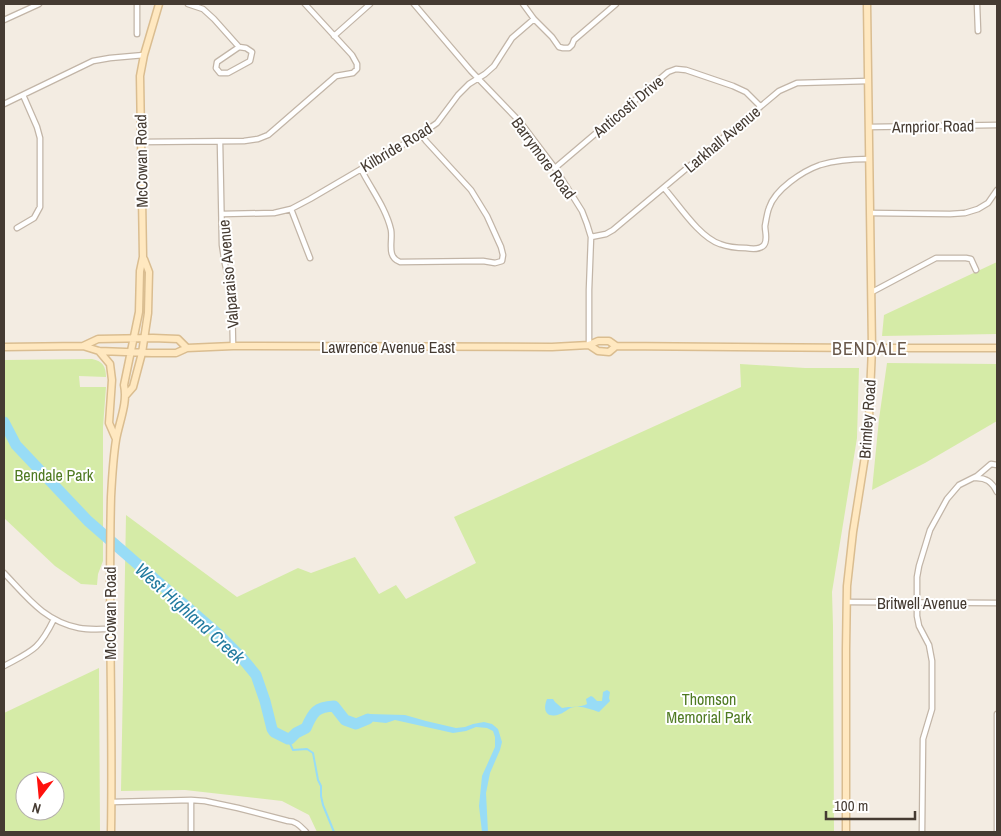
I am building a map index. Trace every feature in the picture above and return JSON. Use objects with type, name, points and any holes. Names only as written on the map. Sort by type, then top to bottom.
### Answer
[{"type":"main road","name":"McCowan Road","points":[[126,395],[133,387],[142,353],[148,313],[149,272],[144,258],[140,89],[144,55],[159,4]]},
{"type":"main road","name":"Brimley Road","points":[[846,832],[847,586],[866,450],[872,348],[867,4]]},
{"type":"main road","name":"McCowan Road","points":[[111,832],[110,582],[112,470],[116,438],[126,395],[124,384],[139,312],[140,270],[144,258]]},
{"type":"main road","name":"Lawrence Avenue East","points":[[83,346],[98,339],[144,338],[178,339],[187,348]]},
{"type":"main road","name":"Lawrence Avenue East","points":[[4,347],[83,346],[99,351],[176,353],[187,348],[233,346],[552,347],[590,345],[598,341],[609,341],[616,346],[997,348]]},
{"type":"main road","name":"Lawrence Avenue East","points":[[590,345],[598,351],[609,352],[616,346]]},
{"type":"main road","points":[[99,351],[110,364],[112,380],[109,423],[116,438]]},
{"type":"street","points":[[4,20],[40,4]]},
{"type":"street","points":[[137,4],[137,34]]},
{"type":"street","points":[[188,4],[203,9],[240,47],[252,52],[250,61],[228,73],[220,73],[216,68],[216,62],[240,47]]},
{"type":"street","points":[[141,142],[244,141],[268,136],[336,76],[353,73],[358,69],[355,60],[349,52],[305,4]]},
{"type":"street","points":[[334,36],[370,4]]},
{"type":"street","name":"Barrymore Road","points":[[414,4],[520,123],[555,168],[582,211],[591,237],[589,290],[590,345]]},
{"type":"street","points":[[523,4],[559,47],[563,48],[572,46],[574,40],[616,4]]},
{"type":"street","points":[[977,4],[978,32]]},
{"type":"street","name":"Kilbride Road","points":[[222,214],[274,213],[291,209],[437,124],[458,95],[494,66],[512,38],[534,19]]},
{"type":"street","points":[[4,104],[93,61],[144,55]]},
{"type":"street","name":"Anticosti Drive","points":[[555,168],[668,72],[676,69],[686,70],[733,86],[746,92],[760,106]]},
{"type":"street","name":"Larkhall Avenue","points":[[591,237],[606,234],[613,230],[779,91],[797,84],[868,81]]},
{"type":"street","points":[[17,228],[34,218],[40,207],[40,138],[23,95]]},
{"type":"street","name":"Arnprior Road","points":[[869,127],[997,125]]},
{"type":"street","points":[[361,168],[389,222],[392,237],[391,250],[394,260],[400,262],[502,261],[501,247],[488,216],[471,190],[421,134]]},
{"type":"street","name":"Valparaiso Avenue","points":[[220,142],[223,253],[232,296],[233,346]]},
{"type":"street","points":[[664,188],[705,236],[719,244],[736,248],[757,248],[765,244],[765,225],[769,207],[775,196],[788,184],[820,165],[842,160],[869,159]]},
{"type":"street","points":[[870,213],[965,213],[978,209],[988,203],[997,190]]},
{"type":"street","points":[[291,209],[310,258]]},
{"type":"street","points":[[872,292],[936,258],[971,259],[976,270]]},
{"type":"street","points":[[922,832],[922,745],[932,709],[932,654],[916,616],[919,566],[930,530],[947,499],[959,485],[973,478],[991,464],[997,465]]},
{"type":"street","points":[[973,478],[985,479],[990,482],[997,492]]},
{"type":"street","points":[[4,573],[30,600],[54,620],[80,628],[110,630]]},
{"type":"street","name":"Britwell Avenue","points":[[847,602],[997,603]]},
{"type":"street","points":[[4,666],[35,649],[44,639],[54,620]]},
{"type":"street","points":[[997,714],[997,832]]},
{"type":"street","points":[[190,800],[191,832]]},
{"type":"street","points":[[112,802],[205,801],[293,821],[299,824],[306,832]]},
{"type":"green space","points":[[997,262],[997,334],[882,336],[884,315]]},
{"type":"green space","name":"Bendale Park","points":[[92,359],[99,361],[103,365],[106,377],[79,376],[80,387],[106,387],[103,427],[103,561],[98,574],[97,585],[81,584],[55,566],[4,518],[4,360]]},
{"type":"green space","points":[[887,363],[997,364],[997,421],[925,463],[872,490],[879,419]]},
{"type":"green space","name":"Thomson Memorial Park","points":[[740,364],[805,368],[859,368],[857,438],[832,592],[834,832],[317,832],[309,815],[282,801],[185,790],[121,791],[126,515],[237,597],[298,568],[311,573],[355,557],[379,594],[396,585],[406,599],[476,563],[454,517],[741,387]]},
{"type":"green space","points":[[99,668],[100,832],[4,832],[4,713]]},
{"type":"water","points":[[607,690],[610,692],[610,701],[599,712],[575,707],[560,714],[549,715],[545,710],[547,699],[553,699],[562,708],[581,706],[587,704],[586,699],[591,696],[597,701],[602,701],[603,692]]},
{"type":"water","points":[[369,714],[405,715],[456,728],[484,722],[492,724],[498,729],[502,742],[490,773],[486,793],[488,832],[482,832],[479,806],[482,776],[495,747],[493,731],[487,728],[476,727],[453,733],[395,720],[386,723],[367,721]]},
{"type":"waterway","name":"West Highland Creek","points":[[4,422],[16,445],[88,521],[218,634],[242,658],[256,675],[274,732],[290,739],[296,733],[306,728],[316,711],[334,706],[345,720],[356,724],[368,719]]},
{"type":"waterway","points":[[288,739],[293,750],[307,749],[313,753],[318,780],[321,786],[323,805],[334,832]]},
{"type":"district","name":"BENDALE","points":[[870,348]]}]
